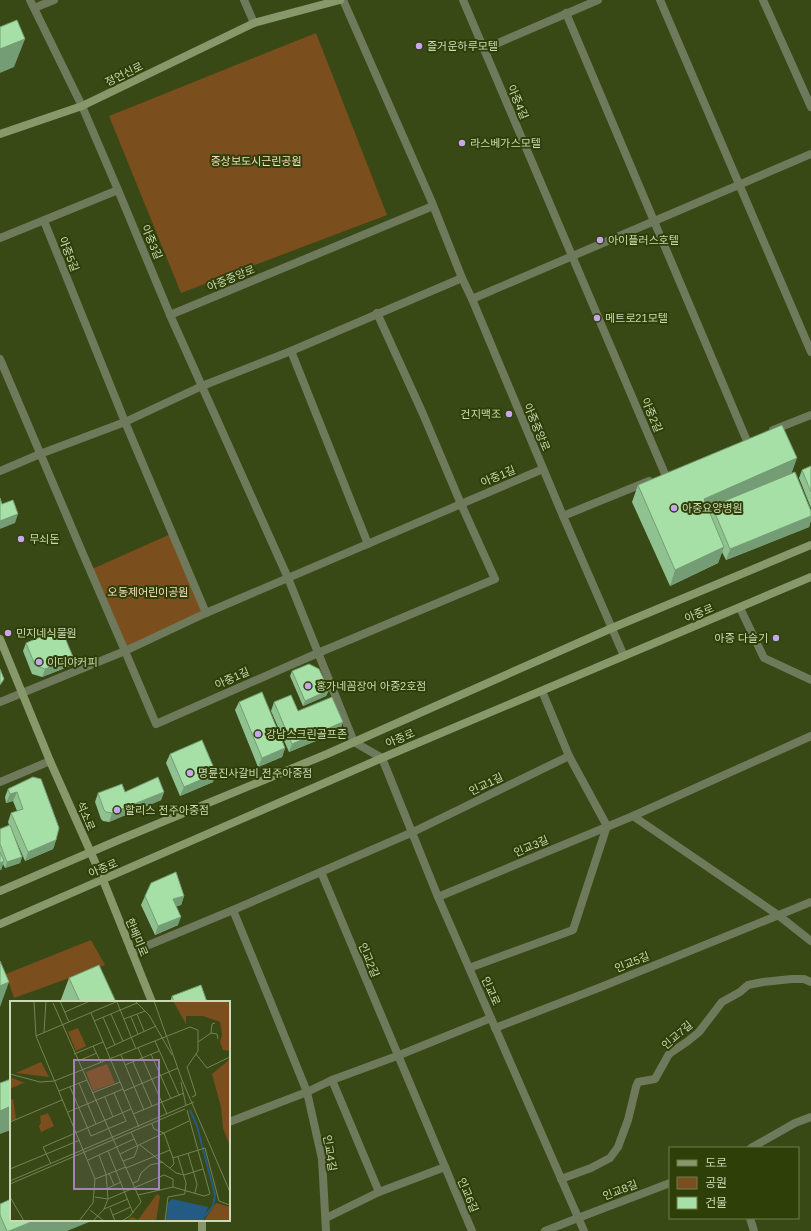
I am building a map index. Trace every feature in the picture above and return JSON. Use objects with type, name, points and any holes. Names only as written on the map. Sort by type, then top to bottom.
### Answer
[{"type":"street","name":"아중3길","points":[[30,0],[82,106],[170,315],[288,578]]},
{"type":"street","points":[[34,8],[54,0]]},
{"type":"street","points":[[244,0],[254,23]]},
{"type":"street","name":"정언신로","points":[[0,134],[82,106],[254,23],[340,0]]},
{"type":"street","name":"아중중앙로","points":[[343,0],[433,206],[562,516],[624,656]]},
{"type":"street","name":"아중4길","points":[[463,0],[618,364]]},
{"type":"street","points":[[484,49],[598,0]]},
{"type":"street","points":[[660,0],[811,352]]},
{"type":"street","points":[[762,0],[811,107]]},
{"type":"street","points":[[566,14],[747,441]]},
{"type":"street","points":[[472,299],[811,154]]},
{"type":"street","points":[[0,238],[118,190]]},
{"type":"street","name":"아중중앙로","points":[[170,315],[433,206]]},
{"type":"street","name":"아중5길","points":[[44,221],[125,422]]},
{"type":"street","points":[[0,471],[40,454],[125,422],[202,386],[291,351],[462,278]]},
{"type":"street","points":[[318,653],[495,579],[378,313]]},
{"type":"street","points":[[291,351],[368,544]]},
{"type":"street","points":[[0,359],[40,454]]},
{"type":"street","name":"아중2길","points":[[562,516],[668,473],[618,364]]},
{"type":"street","points":[[768,432],[811,415]]},
{"type":"street","points":[[125,422],[206,613]]},
{"type":"street","name":"아중1길","points":[[40,454],[126,650],[156,724],[318,653]]},
{"type":"street","name":"아중1길","points":[[22,693],[126,650],[206,613],[543,469]]},
{"type":"street","name":"아중로","points":[[0,891],[354,742],[612,628],[811,545]]},
{"type":"street","name":"아중로","points":[[0,924],[382,758],[811,577]]},
{"type":"street","points":[[288,578],[354,742],[382,758]]},
{"type":"street","points":[[740,608],[764,658],[811,680]]},
{"type":"street","name":"석소로","points":[[0,639],[50,760],[103,880]]},
{"type":"street","points":[[469,968],[573,930],[607,826],[569,756],[542,691]]},
{"type":"street","points":[[0,702],[22,693]]},
{"type":"street","name":"인교3길","points":[[438,897],[633,816],[811,736]]},
{"type":"street","name":"인교1길","points":[[413,832],[569,756]]},
{"type":"street","name":"인교로","points":[[382,758],[438,897],[584,1231]]},
{"type":"street","points":[[0,782],[50,760]]},
{"type":"street","points":[[633,816],[778,915],[811,941]]},
{"type":"street","points":[[132,952],[413,832]]},
{"type":"street","name":"인교2길","points":[[321,872],[397,1056]]},
{"type":"street","name":"한배미로","points":[[103,880],[152,1001]]},
{"type":"street","name":"인교5길","points":[[495,1028],[811,902]]},
{"type":"street","name":"인교4길","points":[[233,910],[307,1092],[322,1159],[326,1218]]},
{"type":"street","name":"인교7길","points":[[561,1179],[591,1168],[610,1158],[618,1147],[628,1120],[638,1082],[655,1079],[669,1054],[699,1032],[722,1002],[740,992],[748,985],[756,983],[792,979],[804,979],[811,982]]},
{"type":"street","points":[[230,1122],[491,1018]]},
{"type":"street","points":[[326,1231],[326,1218],[379,1192],[445,1167],[397,1056]]},
{"type":"street","points":[[332,1080],[379,1192]]},
{"type":"street","points":[[753,1147],[795,1123],[811,1117]]},
{"type":"street","name":"인교6길","points":[[445,1167],[472,1231]]},
{"type":"street","name":"인교8길","points":[[578,1218],[669,1183]]},
{"type":"street","points":[[546,1231],[578,1218]]},
{"type":"street","points":[[750,1219],[754,1231]]},
{"type":"green space","name":"중상보도시근린공원","points":[[316,33],[387,215],[181,293],[109,116]]},
{"type":"green space","name":"오동제어린이공원","points":[[173,533],[206,613],[125,651],[90,570]]},
{"type":"green space","points":[[91,940],[105,965],[14,998],[6,974]]},
{"type":"building","points":[[17,20],[25,39],[0,49],[0,27]]},
{"type":"building","name":"아중요양병원","points":[[782,425],[797,458],[704,499],[724,547],[675,570],[638,485]]},
{"type":"building","points":[[811,466],[811,492],[802,470]]},
{"type":"building","points":[[795,472],[811,511],[811,516],[730,549],[712,506]]},
{"type":"building","points":[[0,498],[2,504],[13,500],[18,514],[0,521]]},
{"type":"building","points":[[61,628],[73,657],[45,669],[35,665],[26,643]]},
{"type":"building","name":"홍가네꼼장어 아중2호점","points":[[309,664],[319,669],[329,690],[305,701],[292,671]]},
{"type":"building","points":[[0,669],[4,679],[0,685]]},
{"type":"building","name":"강남스크린골프존","points":[[262,692],[285,748],[262,758],[239,702]]},
{"type":"building","points":[[291,695],[298,711],[332,697],[343,722],[292,744],[274,702]]},
{"type":"building","name":"명륜진사갈비 전주아중점","points":[[202,740],[216,773],[184,787],[170,754]]},
{"type":"building","points":[[33,777],[41,779],[59,828],[56,840],[28,852],[11,813],[23,809],[17,792],[10,794],[8,789]]},
{"type":"building","points":[[158,777],[164,792],[112,813],[104,810],[98,793],[122,784],[125,792]]},
{"type":"building","points":[[10,825],[22,857],[7,862],[0,844],[0,829]]},
{"type":"building","points":[[0,852],[4,861],[0,863]]},
{"type":"building","points":[[176,872],[184,896],[173,899],[181,917],[158,926],[145,896],[151,883]]},
{"type":"building","points":[[0,961],[9,982],[0,986]]},
{"type":"building","points":[[99,965],[116,1001],[80,1001],[69,978]]},
{"type":"building","points":[[201,985],[207,1001],[174,1001],[172,996]]},
{"type":"building","points":[[10,1079],[10,1106],[0,1111],[0,1083]]},
{"type":"building","points":[[10,1199],[10,1221],[34,1221],[7,1231],[0,1215],[0,1204]]},
{"type":"place","name":"즐거운하루모텔","points":[[419,46]]},
{"type":"place","name":"라스베가스모텔","points":[[462,143]]},
{"type":"place","name":"아이플러스호텔","points":[[600,240]]},
{"type":"place","name":"메트로21모텔","points":[[597,318]]},
{"type":"place","name":"건지맥조","points":[[509,414]]},
{"type":"place","name":"아중요양병원","points":[[674,508]]},
{"type":"place","name":"무쇠돈","points":[[21,539]]},
{"type":"place","name":"민지네식물원","points":[[8,633]]},
{"type":"place","name":"아중 다슬기","points":[[776,638]]},
{"type":"place","name":"이디야커피","points":[[39,662]]},
{"type":"place","name":"홍가네꼼장어 아중2호점","points":[[308,686]]},
{"type":"place","name":"강남스크린골프존","points":[[258,734]]},
{"type":"place","name":"명륜진사갈비 전주아중점","points":[[190,773]]},
{"type":"place","name":"할리스 전주아중점","points":[[117,810]]}]
